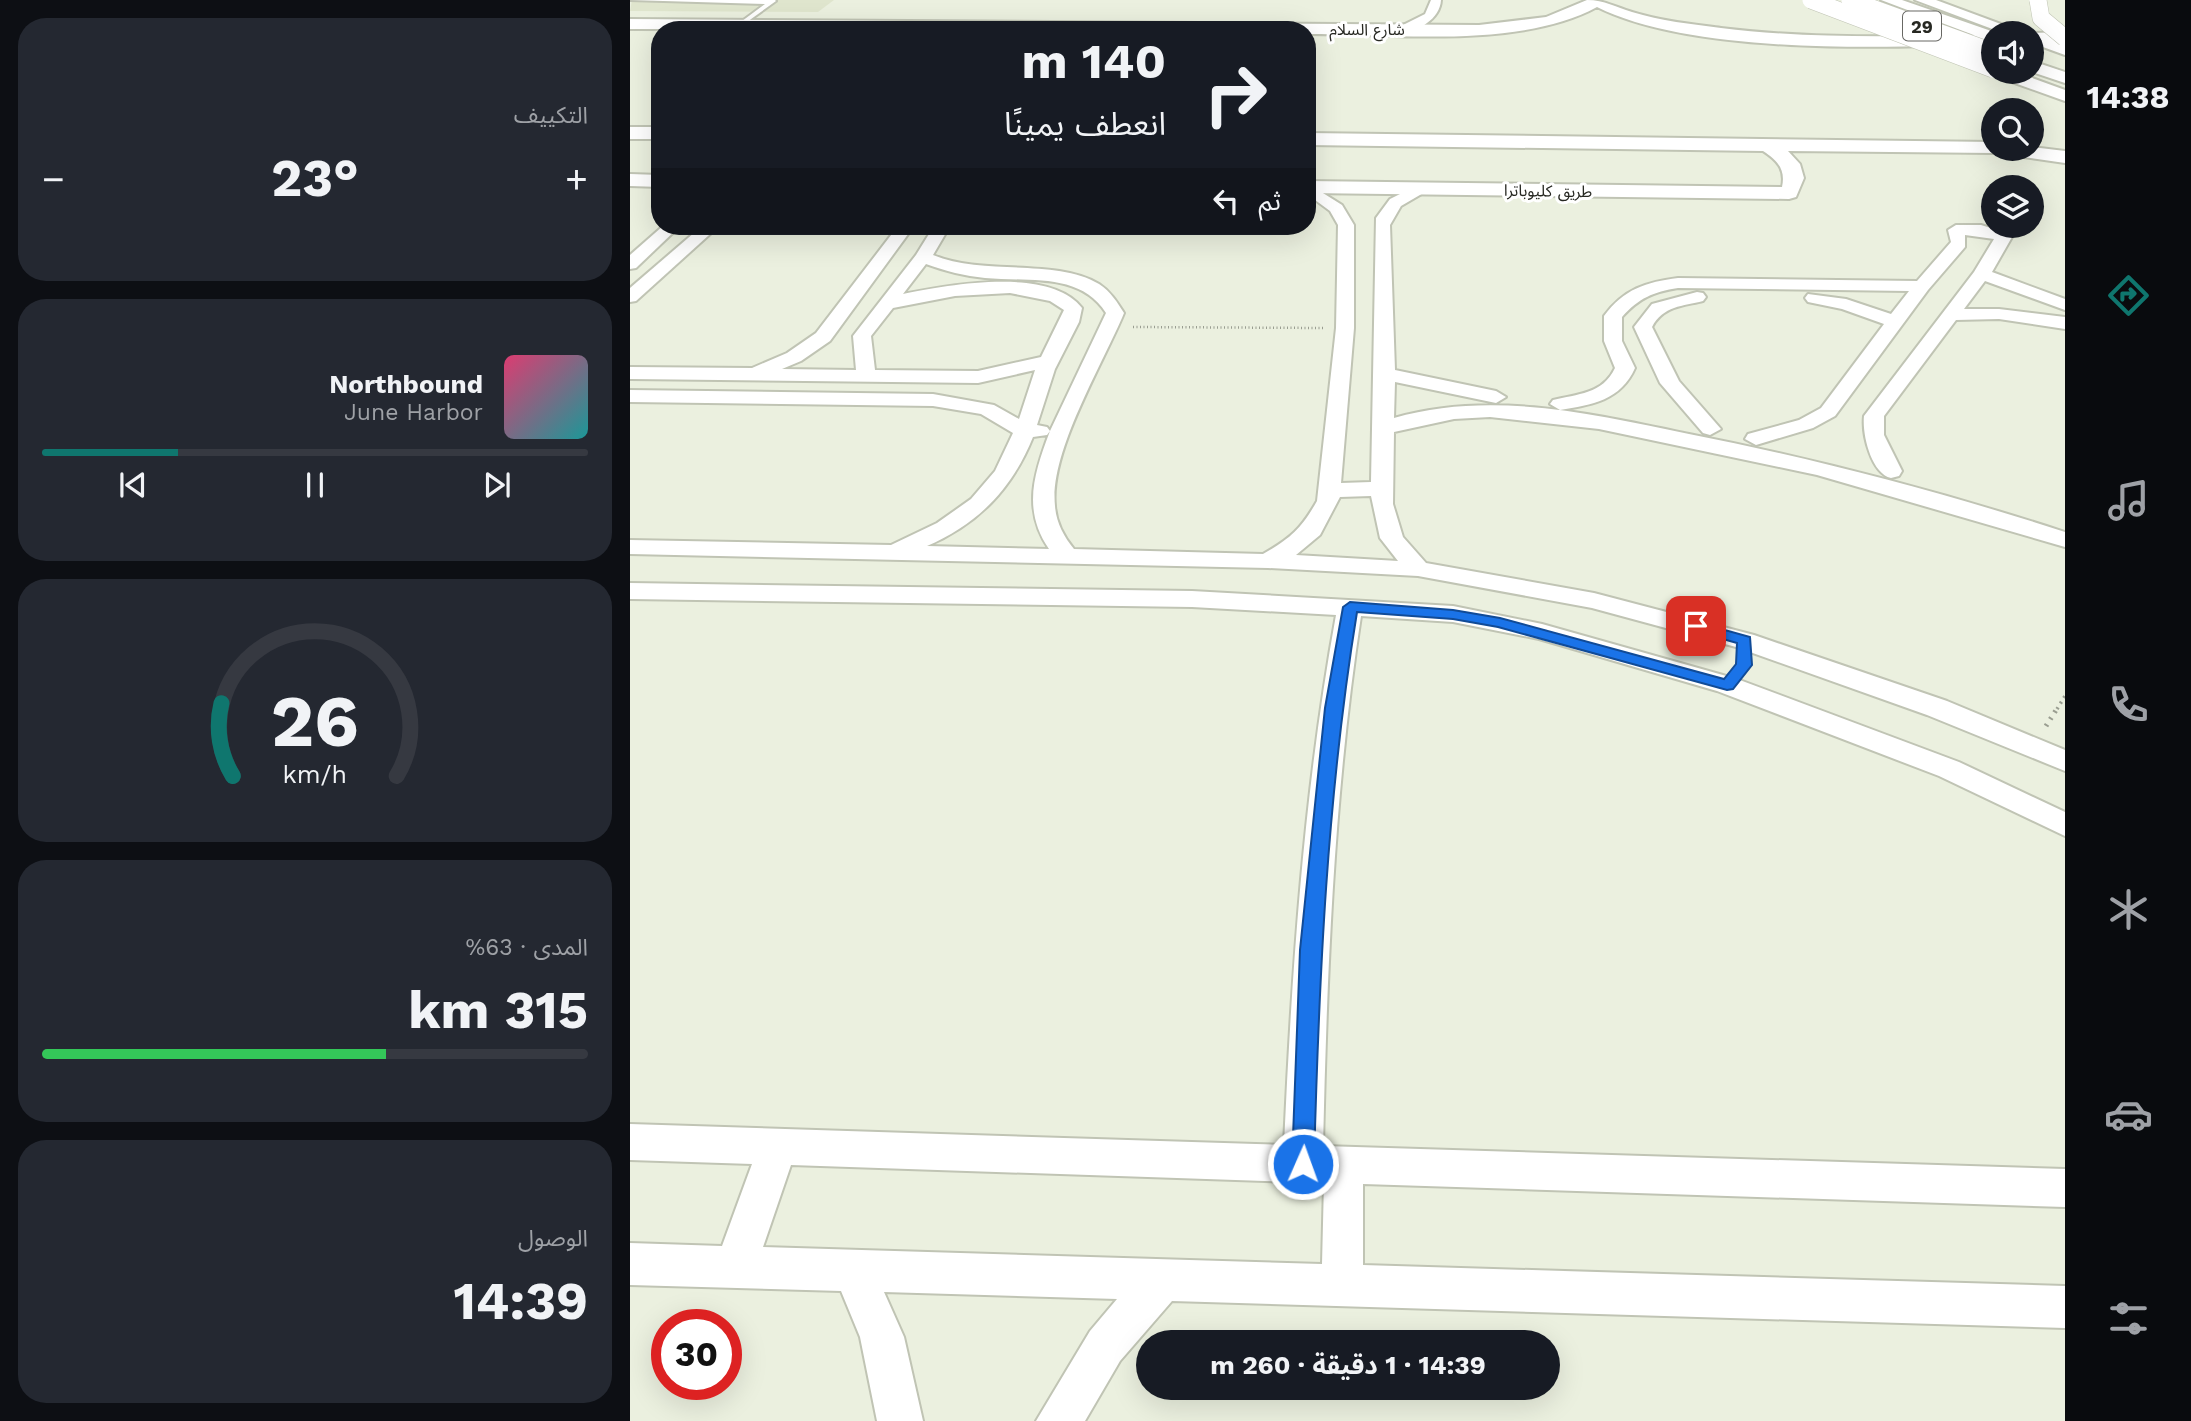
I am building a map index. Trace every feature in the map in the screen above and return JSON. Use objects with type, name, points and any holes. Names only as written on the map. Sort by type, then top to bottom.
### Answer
[{"type":"main road","points":[[1811,0],[1981,64]]},
{"type":"main road","name":"29","points":[[1850,0],[1981,48]]},
{"type":"main road","name":"29","points":[[1888,0],[1981,34]]},
{"type":"main road","points":[[1922,0],[1982,21]]},
{"type":"main road","points":[[2038,0],[2036,8],[2041,18],[2065,37]]},
{"type":"main road","name":"شارع السلام","points":[[1316,30],[1471,30],[1526,25],[1566,16],[1595,1]]},
{"type":"main road","points":[[1595,1],[1619,13],[1656,24],[1788,36],[1981,38]]},
{"type":"main road","name":"شارع السلام","points":[[630,24],[651,24]]},
{"type":"main road","name":"شارع السلام","points":[[1316,36],[1478,37],[1595,24],[1656,24]]},
{"type":"main road","points":[[630,31],[651,31]]},
{"type":"main road","points":[[2044,38],[2065,37]]},
{"type":"main road","points":[[2044,42],[2065,50]]},
{"type":"main road","points":[[2044,55],[2065,63]]},
{"type":"main road","points":[[2044,70],[2065,78]]},
{"type":"main road","points":[[2033,84],[2065,96]]},
{"type":"main road","points":[[630,133],[651,134]]},
{"type":"main road","points":[[1316,139],[1981,148]]},
{"type":"main road","name":"طريق كليوباترا","points":[[1316,187],[1788,193],[1795,181],[1792,168],[1783,155],[1766,144]]},
{"type":"main road","points":[[2044,154],[2065,157]]},
{"type":"main road","points":[[630,180],[651,180]]},
{"type":"street","points":[[1401,30],[1430,15],[1436,8],[1436,0]]},
{"type":"street","points":[[1418,569],[1392,538],[1385,519],[1382,225],[1383,217],[1396,202],[1420,190]]},
{"type":"street","points":[[1268,561],[1296,545],[1312,530],[1323,516],[1329,490],[1345,328],[1346,225],[1336,208],[1316,193]]},
{"type":"street","points":[[1346,225],[1382,225]]},
{"type":"street","points":[[1756,439],[1818,419],[1841,397],[1922,286],[1959,243],[1956,230],[1981,230],[2004,237],[1982,274],[1874,416],[1873,435],[1891,471]]},
{"type":"street","points":[[630,264],[662,235]]},
{"type":"street","points":[[630,297],[701,235]]},
{"type":"street","points":[[751,375],[794,357],[823,337],[899,235]]},
{"type":"street","points":[[868,376],[863,363],[862,336],[923,257],[936,235]]},
{"type":"street","points":[[923,257],[970,271],[1065,278],[1091,286],[1108,298],[1115,313],[1062,431],[1043,498],[1050,532],[1067,556]]},
{"type":"street","points":[[1982,274],[2065,304]]},
{"type":"street","points":[[1560,404],[1587,400],[1608,392],[1621,381],[1625,368],[1613,341],[1613,317],[1631,296],[1651,288],[1698,283],[1922,286]]},
{"type":"street","points":[[886,304],[972,289],[1049,293],[1065,299],[1073,308],[1072,318],[1049,361],[1025,431],[1006,475],[986,502],[943,531],[892,553]]},
{"type":"street","points":[[1710,429],[1670,383],[1647,340],[1643,327],[1648,315],[1661,305],[1707,296],[1811,297],[1846,304],[1895,322]]},
{"type":"street","points":[[1952,314],[1999,314],[2065,323]]},
{"type":"street","points":[[823,337],[862,336]]},
{"type":"street","points":[[630,373],[978,377],[1049,361]]},
{"type":"street","points":[[1385,373],[1476,403],[1744,450],[1882,483],[2065,540]]},
{"type":"street","points":[[630,396],[933,400],[987,409],[1025,431],[1062,431]]},
{"type":"street","points":[[1841,397],[1879,407]]},
{"type":"street","points":[[1385,428],[1476,403],[1560,404],[1756,439],[1891,471],[2065,523]]},
{"type":"street","points":[[1329,490],[1383,489]]},
{"type":"street","points":[[630,547],[1268,561],[1418,569],[1505,583],[1671,619],[1845,674],[2065,761]]},
{"type":"street","points":[[630,591],[1192,599],[1453,614],[1500,623],[1656,663],[1727,685],[1949,769],[2065,825]]},
{"type":"street","points":[[1303,1164],[1310,950],[1333,708],[1350,607]]},
{"type":"street","points":[[1656,663],[1651,650],[1653,638],[1659,627],[1671,619]]},
{"type":"street","points":[[1727,685],[1744,665],[1745,641]]},
{"type":"street","points":[[630,1142],[2065,1188]]},
{"type":"street","points":[[735,1267],[777,1148]]},
{"type":"street","points":[[1342,1285],[1344,1165]]},
{"type":"street","points":[[630,1264],[2065,1307]]},
{"type":"street","points":[[852,1270],[882,1337],[900,1421]]},
{"type":"street","points":[[1059,1421],[1105,1346],[1163,1280]]},
{"type":"lane","points":[[634,0],[772,1]]},
{"type":"lane","points":[[745,21],[772,1]]},
{"type":"path","points":[[1110,327],[1345,328]]},
{"type":"path","points":[[2032,747],[2065,696]]},
{"type":"shaded area","points":[[632,0],[834,0],[818,12],[630,11]]},
{"type":"route","points":[[1303,1164],[1310,950],[1333,708],[1350,607],[1453,614],[1500,623],[1656,663],[1727,685],[1744,665],[1747,653],[1745,641],[1696,626]]}]
